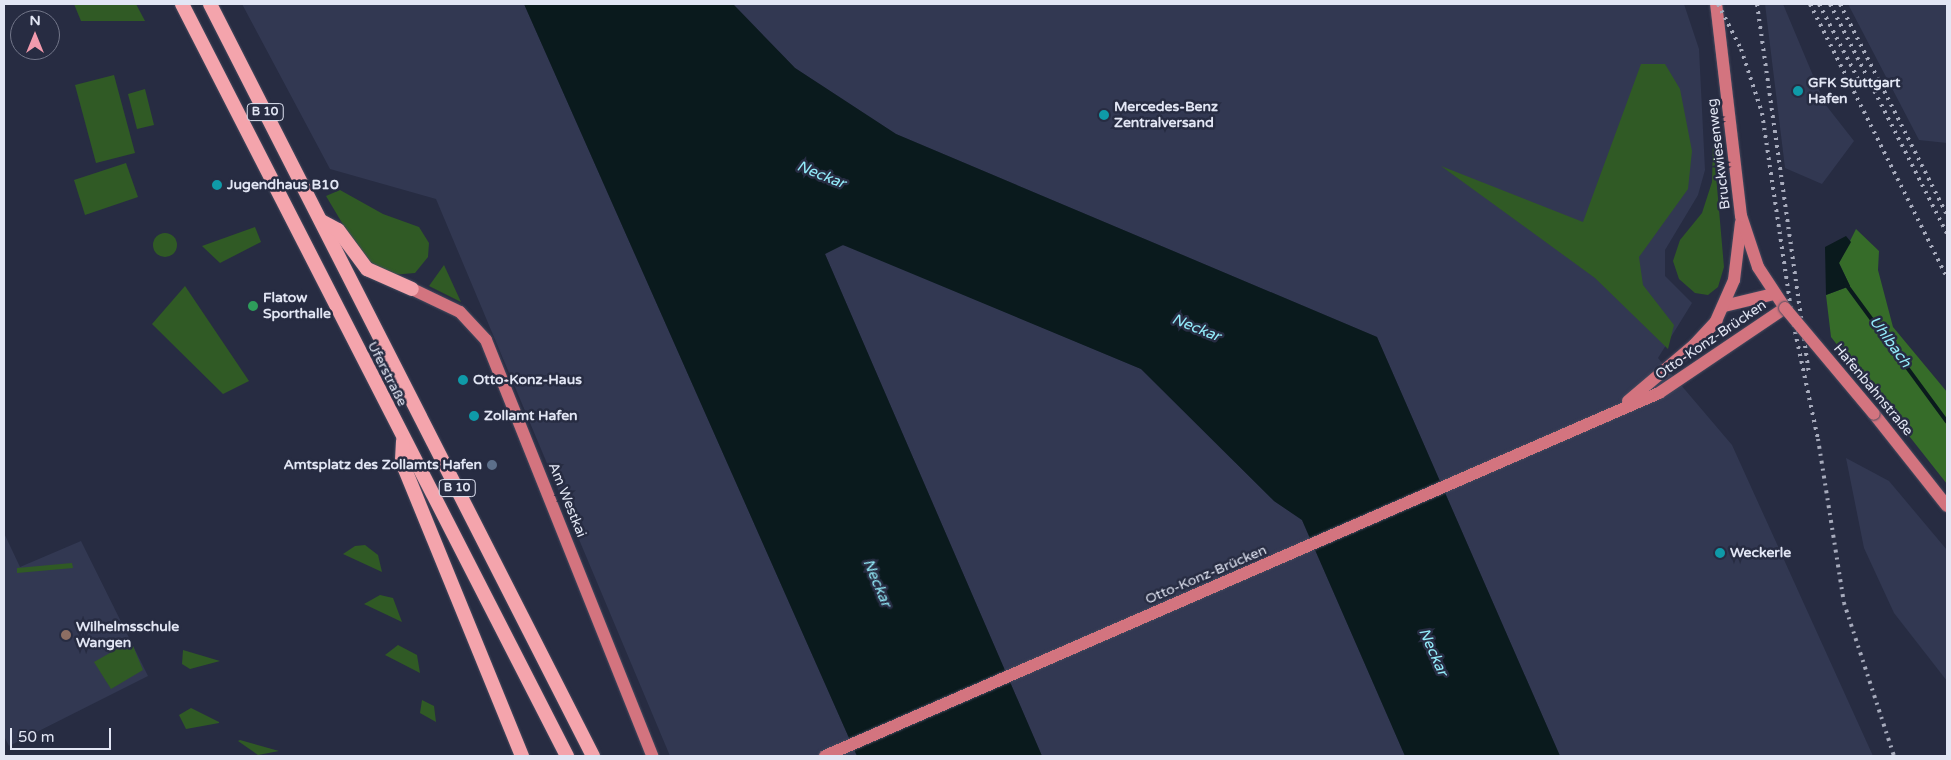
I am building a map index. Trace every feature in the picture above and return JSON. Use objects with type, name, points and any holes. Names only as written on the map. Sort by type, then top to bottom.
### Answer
[{"type":"highway","name":"Uferstraße","points":[[182,4],[403,440],[567,756]]},
{"type":"highway","name":"Uferstraße","points":[[210,4],[593,756]]},
{"type":"highway","name":"B 10","points":[[321,221],[338,230],[367,269],[412,289]]},
{"type":"highway","name":"B 10","points":[[403,440],[402,462],[522,756]]},
{"type":"main road","name":"Bruckwiesenweg","points":[[1716,4],[1741,216],[1758,267],[1774,294]]},
{"type":"main road","name":"Otto-Konz-Brücken","points":[[1598,420],[1659,377],[1704,335],[1724,306],[1737,264],[1741,216]]},
{"type":"main road","name":"Am Westkai","points":[[412,289],[473,322],[492,356],[652,756]]},
{"type":"main road","name":"Otto-Konz-Brücken","points":[[1724,306],[1774,294]]},
{"type":"main road","name":"Hafenbahnstraße","points":[[1774,294],[1874,414],[1947,506]]},
{"type":"main road","name":"Otto-Konz-Brücken","points":[[825,756],[1472,476],[1669,388],[1786,308]]},
{"type":"shaded area","points":[[242,4],[524,4],[857,756],[670,756],[436,199],[330,169]]},
{"type":"shaded area","points":[[733,4],[1684,4],[1699,49],[1705,170],[1698,195],[1665,250],[1665,276],[1692,303],[1658,358],[1732,445],[1873,756],[1560,756],[1377,337],[896,134],[795,68]]},
{"type":"shaded area","points":[[1765,4],[1783,4],[1825,104],[1854,141],[1822,184],[1785,168]]},
{"type":"shaded area","points":[[1848,4],[1947,4],[1947,143],[1919,140]]},
{"type":"shaded area","points":[[838,245],[849,246],[1141,369],[1274,501],[1302,520],[1405,756],[1042,756],[825,254]]},
{"type":"shaded area","points":[[1846,458],[1889,481],[1947,550],[1947,681],[1894,613],[1864,548]]},
{"type":"shaded area","name":"Wilhelmsschule Wangen","points":[[4,533],[20,567],[81,541],[148,676],[9,746],[4,736]]},
{"type":"green space","points":[[74,4],[136,4],[145,21],[81,21]]},
{"type":"green space","points":[[1641,64],[1665,64],[1680,89],[1692,151],[1688,189],[1639,257],[1643,285],[1674,325],[1668,349],[1595,278],[1441,166],[1583,222]]},
{"type":"green space","points":[[114,75],[135,153],[96,163],[75,85]]},
{"type":"green space","points":[[145,89],[154,125],[137,129],[128,94]]},
{"type":"green space","points":[[1713,141],[1724,267],[1718,287],[1708,295],[1695,293],[1679,279],[1673,261],[1680,240],[1702,213],[1712,182]]},
{"type":"green space","points":[[126,163],[138,197],[85,215],[74,180]]},
{"type":"green space","points":[[340,190],[383,214],[419,227],[429,243],[428,257],[415,273],[391,275],[363,258],[326,196]]},
{"type":"green space","points":[[255,227],[261,242],[220,263],[202,246]]},
{"type":"green space","points":[[1856,229],[1879,251],[1878,270],[1893,327],[1947,392],[1947,484],[1831,337],[1826,295],[1850,286],[1839,263]]},
{"type":"green space","points":[[165,233],[174,236],[177,245],[174,254],[165,257],[156,254],[153,245],[156,236]]},
{"type":"green space","points":[[444,265],[461,302],[429,286]]},
{"type":"green space","points":[[185,286],[249,381],[223,394],[152,324]]},
{"type":"green space","points":[[365,545],[378,555],[382,572],[343,554],[355,546]]},
{"type":"green space","points":[[72,563],[73,568],[17,573],[17,568]]},
{"type":"green space","points":[[380,595],[393,598],[402,622],[364,604]]},
{"type":"green space","points":[[131,641],[143,670],[111,689],[94,662]]},
{"type":"green space","points":[[398,645],[417,655],[420,673],[385,655]]},
{"type":"green space","points":[[183,650],[220,661],[190,669],[182,664]]},
{"type":"green space","points":[[422,700],[434,706],[436,722],[420,713]]},
{"type":"green space","points":[[191,708],[219,723],[186,729],[179,715]]},
{"type":"green space","points":[[240,740],[279,751],[258,755],[238,741]]},
{"type":"water","name":"Neckar","points":[[524,4],[733,4],[795,68],[896,134],[1377,337],[1560,756],[1405,756],[1302,520],[1274,501],[1141,369],[843,245],[825,254],[1042,756],[857,756]]},
{"type":"water","points":[[1846,236],[1851,242],[1839,263],[1850,286],[1826,295],[1825,247]]},
{"type":"waterway","name":"Uhlbach","points":[[1845,283],[1947,422]]},
{"type":"railway","points":[[1718,4],[1741,49],[1762,113],[1792,317],[1818,439],[1844,603],[1894,756]]},
{"type":"railway","points":[[1757,4],[1809,373]]},
{"type":"railway","points":[[1810,4],[1947,277]]},
{"type":"railway","points":[[1819,4],[1859,81]]},
{"type":"railway","points":[[1830,4],[1947,234]]},
{"type":"railway","points":[[1840,4],[1947,215]]},
{"type":"place","name":"GFK Stuttgart Hafen","points":[[1798,91]]},
{"type":"place","name":"Mercedes-Benz Zentralversand","points":[[1104,115]]},
{"type":"place","name":"Jugendhaus B10","points":[[217,185]]},
{"type":"place","name":"Flatow Sporthalle","points":[[253,306]]},
{"type":"place","name":"Otto-Konz-Haus","points":[[463,380]]},
{"type":"place","name":"Zollamt Hafen","points":[[474,416]]},
{"type":"place","name":"Amtsplatz des Zollamts Hafen","points":[[492,465]]},
{"type":"place","name":"Weckerle","points":[[1720,553]]},
{"type":"place","name":"Wilhelmsschule Wangen","points":[[66,635]]}]
